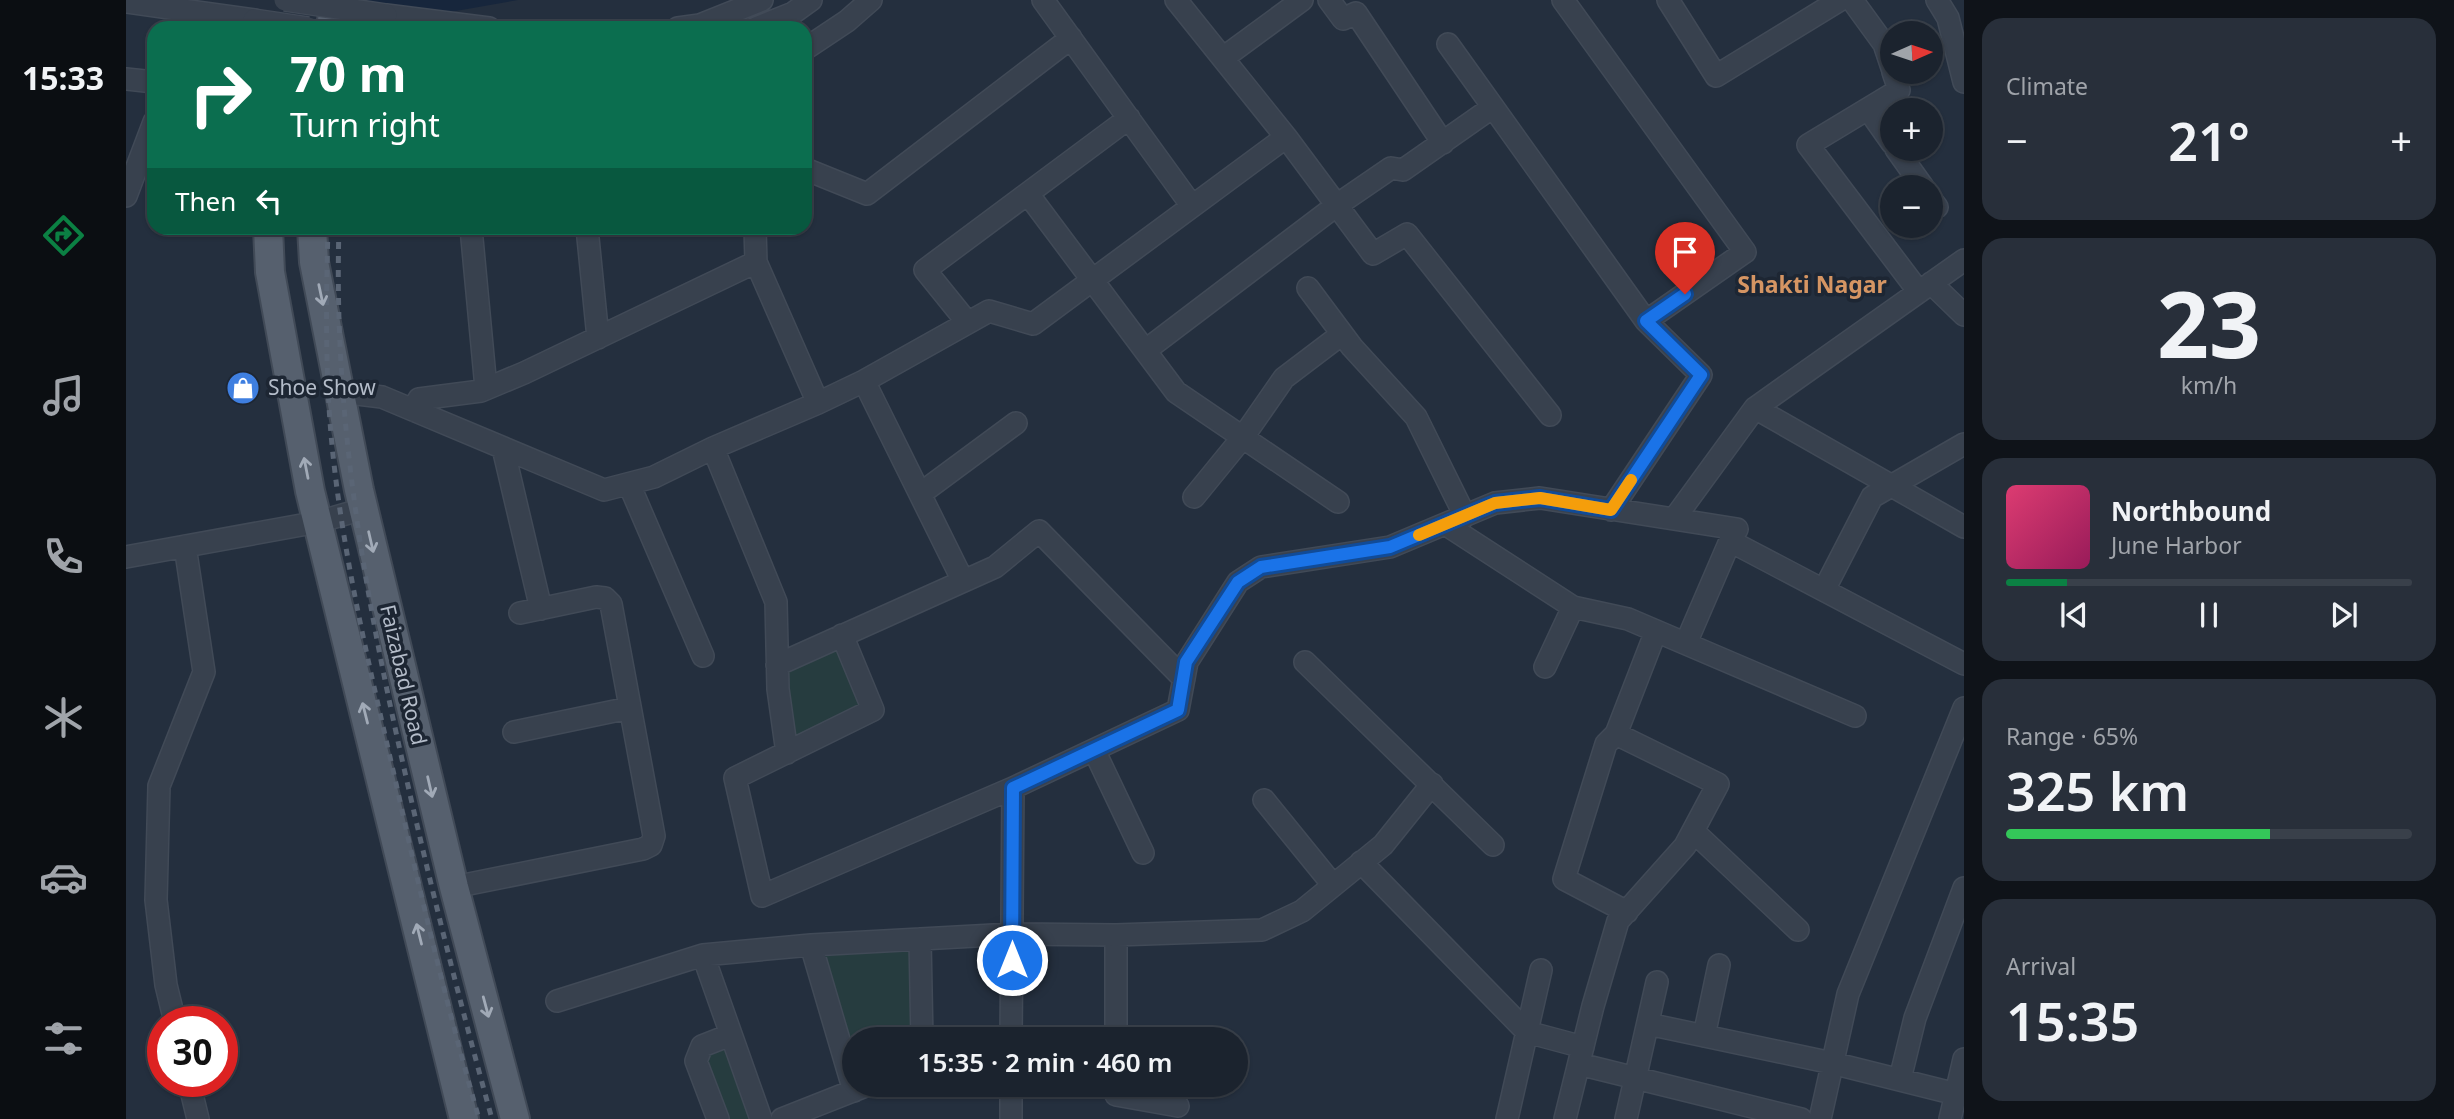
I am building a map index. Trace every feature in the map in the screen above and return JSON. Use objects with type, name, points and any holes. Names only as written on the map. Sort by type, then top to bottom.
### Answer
[{"type":"main road","points":[[290,21],[294,0]]},
{"type":"main road","points":[[332,21],[335,0]]},
{"type":"main road","points":[[268,235],[270,272],[318,522],[464,1119]]},
{"type":"main road","name":"Faizabad Road","points":[[312,235],[314,262],[363,509],[454,887],[515,1119]]},
{"type":"street","points":[[285,0],[422,21]]},
{"type":"street","points":[[708,21],[762,0]]},
{"type":"street","points":[[773,21],[793,13],[811,0]]},
{"type":"street","points":[[812,44],[847,21],[871,0]]},
{"type":"street","points":[[1043,0],[1192,206]]},
{"type":"street","points":[[1177,0],[1286,137],[1373,254],[1407,234],[1550,415]]},
{"type":"street","points":[[1223,58],[1302,0]]},
{"type":"street","points":[[1329,0],[1343,19],[1356,13],[1443,143]]},
{"type":"street","points":[[1563,0],[1745,253],[1646,321]]},
{"type":"street","points":[[1675,3],[1716,76],[1840,0]]},
{"type":"street","points":[[1852,0],[1880,38]]},
{"type":"street","points":[[1937,0],[1958,36],[1964,82]]},
{"type":"street","points":[[126,2],[259,21]]},
{"type":"street","points":[[812,172],[867,194],[1071,38]]},
{"type":"street","points":[[1448,44],[1646,321],[1701,375],[1611,510]]},
{"type":"street","points":[[126,79],[147,81]]},
{"type":"street","points":[[1897,84],[1899,90],[1808,145],[1925,288],[1964,315]]},
{"type":"street","points":[[1146,351],[1391,167],[1403,170],[1493,107]]},
{"type":"street","points":[[1868,109],[1880,126]]},
{"type":"street","points":[[967,322],[925,270],[1129,118]]},
{"type":"street","points":[[341,392],[382,397],[604,490],[629,484],[654,477],[864,381],[989,311],[1033,324],[1286,137]]},
{"type":"street","points":[[126,196],[147,140]]},
{"type":"street","points":[[1028,194],[1176,392],[1338,502]]},
{"type":"street","points":[[472,235],[486,388]]},
{"type":"street","points":[[588,235],[598,338]]},
{"type":"street","points":[[755,235],[756,262],[818,403]]},
{"type":"street","points":[[1674,519],[1755,408],[1964,260]]},
{"type":"street","points":[[413,410],[419,400],[486,388],[756,262]]},
{"type":"street","points":[[1308,288],[1342,334],[1416,417],[1465,516]]},
{"type":"street","points":[[1194,497],[1243,437],[1284,378],[1342,334]]},
{"type":"street","points":[[864,381],[963,581]]},
{"type":"street","points":[[1755,408],[1964,527]]},
{"type":"street","points":[[919,494],[1016,423]]},
{"type":"street","points":[[1824,590],[1872,497],[1964,444]]},
{"type":"street","points":[[454,887],[643,849],[651,845],[654,836],[611,604],[606,598],[596,597],[530,611],[503,448]]},
{"type":"street","points":[[713,448],[776,602],[778,689],[787,753]]},
{"type":"street","points":[[629,484],[704,656]]},
{"type":"street","points":[[842,635],[873,710],[735,778],[762,896],[1013,788],[1178,710],[1186,662],[1238,582],[1261,567],[1390,547],[1495,503],[1540,498],[1737,529],[1686,643]]},
{"type":"street","points":[[127,552],[185,546],[318,522],[363,509]]},
{"type":"street","points":[[1445,524],[1573,607],[1628,619],[1855,716]]},
{"type":"street","points":[[777,666],[995,567],[1039,531],[1184,679]]},
{"type":"street","points":[[1730,541],[1964,664]]},
{"type":"street","points":[[171,1006],[156,900],[159,786],[204,672],[185,546]]},
{"type":"street","points":[[1545,667],[1573,607]]},
{"type":"street","points":[[1627,912],[1564,880],[1606,744],[1616,734],[1656,631]]},
{"type":"street","points":[[1305,662],[1493,845]]},
{"type":"street","points":[[514,732],[629,708]]},
{"type":"street","points":[[1820,1119],[1848,994],[1964,708]]},
{"type":"street","points":[[1565,1119],[1618,921],[1685,846],[1718,785],[1616,734]]},
{"type":"street","points":[[1094,750],[1143,853]]},
{"type":"street","points":[[557,1001],[703,955],[811,945],[1012,934],[1116,935],[1262,930],[1302,911],[1383,845],[1432,784]]},
{"type":"street","points":[[1011,1027],[1013,788]]},
{"type":"street","points":[[1264,800],[1334,885]]},
{"type":"street","points":[[1693,831],[1798,930]]},
{"type":"street","points":[[1362,862],[1527,1032],[1635,1078],[1801,1119]]},
{"type":"street","points":[[1900,1080],[1915,1018],[1964,888]]},
{"type":"street","points":[[1116,935],[1116,1027]]},
{"type":"street","points":[[920,939],[922,1027]]},
{"type":"street","points":[[811,945],[842,1034]]},
{"type":"street","points":[[703,955],[761,1119]]},
{"type":"street","points":[[1704,1036],[1719,965]]},
{"type":"street","points":[[1507,1119],[1541,970]]},
{"type":"street","points":[[1626,1119],[1657,982]]},
{"type":"street","points":[[1648,1024],[1832,1063],[1956,1094]]},
{"type":"street","points":[[718,1119],[696,1061],[702,1046],[730,1035]]},
{"type":"street","points":[[1950,1119],[1964,1059]]},
{"type":"street","points":[[782,1119],[842,1095]]},
{"type":"street","points":[[193,1097],[198,1119]]},
{"type":"street","points":[[1011,1097],[1011,1119]]},
{"type":"street","points":[[1122,1097],[1178,1106]]},
{"type":"green space","points":[[840,642],[868,707],[790,744],[782,669]]},
{"type":"green space","points":[[916,945],[917,1027],[842,1027],[842,1031],[819,951]]},
{"type":"green space","points":[[728,1043],[753,1119],[727,1119],[703,1052]]},
{"type":"water","points":[[344,0],[518,0],[433,15]]},
{"type":"railway","points":[[346,21],[349,0]]},
{"type":"railway","points":[[359,21],[361,0]]},
{"type":"railway","points":[[328,235],[328,391],[337,487],[350,571],[414,864],[479,1119]]},
{"type":"railway","points":[[339,235],[341,370],[347,440],[366,581],[393,720],[449,955],[492,1119]]},
{"type":"slow traffic","points":[[1419,535],[1495,503],[1540,498],[1611,510],[1631,480]]},
{"type":"place","name":"Shoe Show","points":[[243,388]]},
{"type":"district","name":"Shakti Nagar","points":[[1812,285]]},
{"type":"route","points":[[1012,960],[1013,788],[1178,710],[1186,662],[1238,582],[1261,567],[1390,547],[1495,503],[1540,498],[1611,510],[1701,375],[1646,321],[1685,294]]}]
